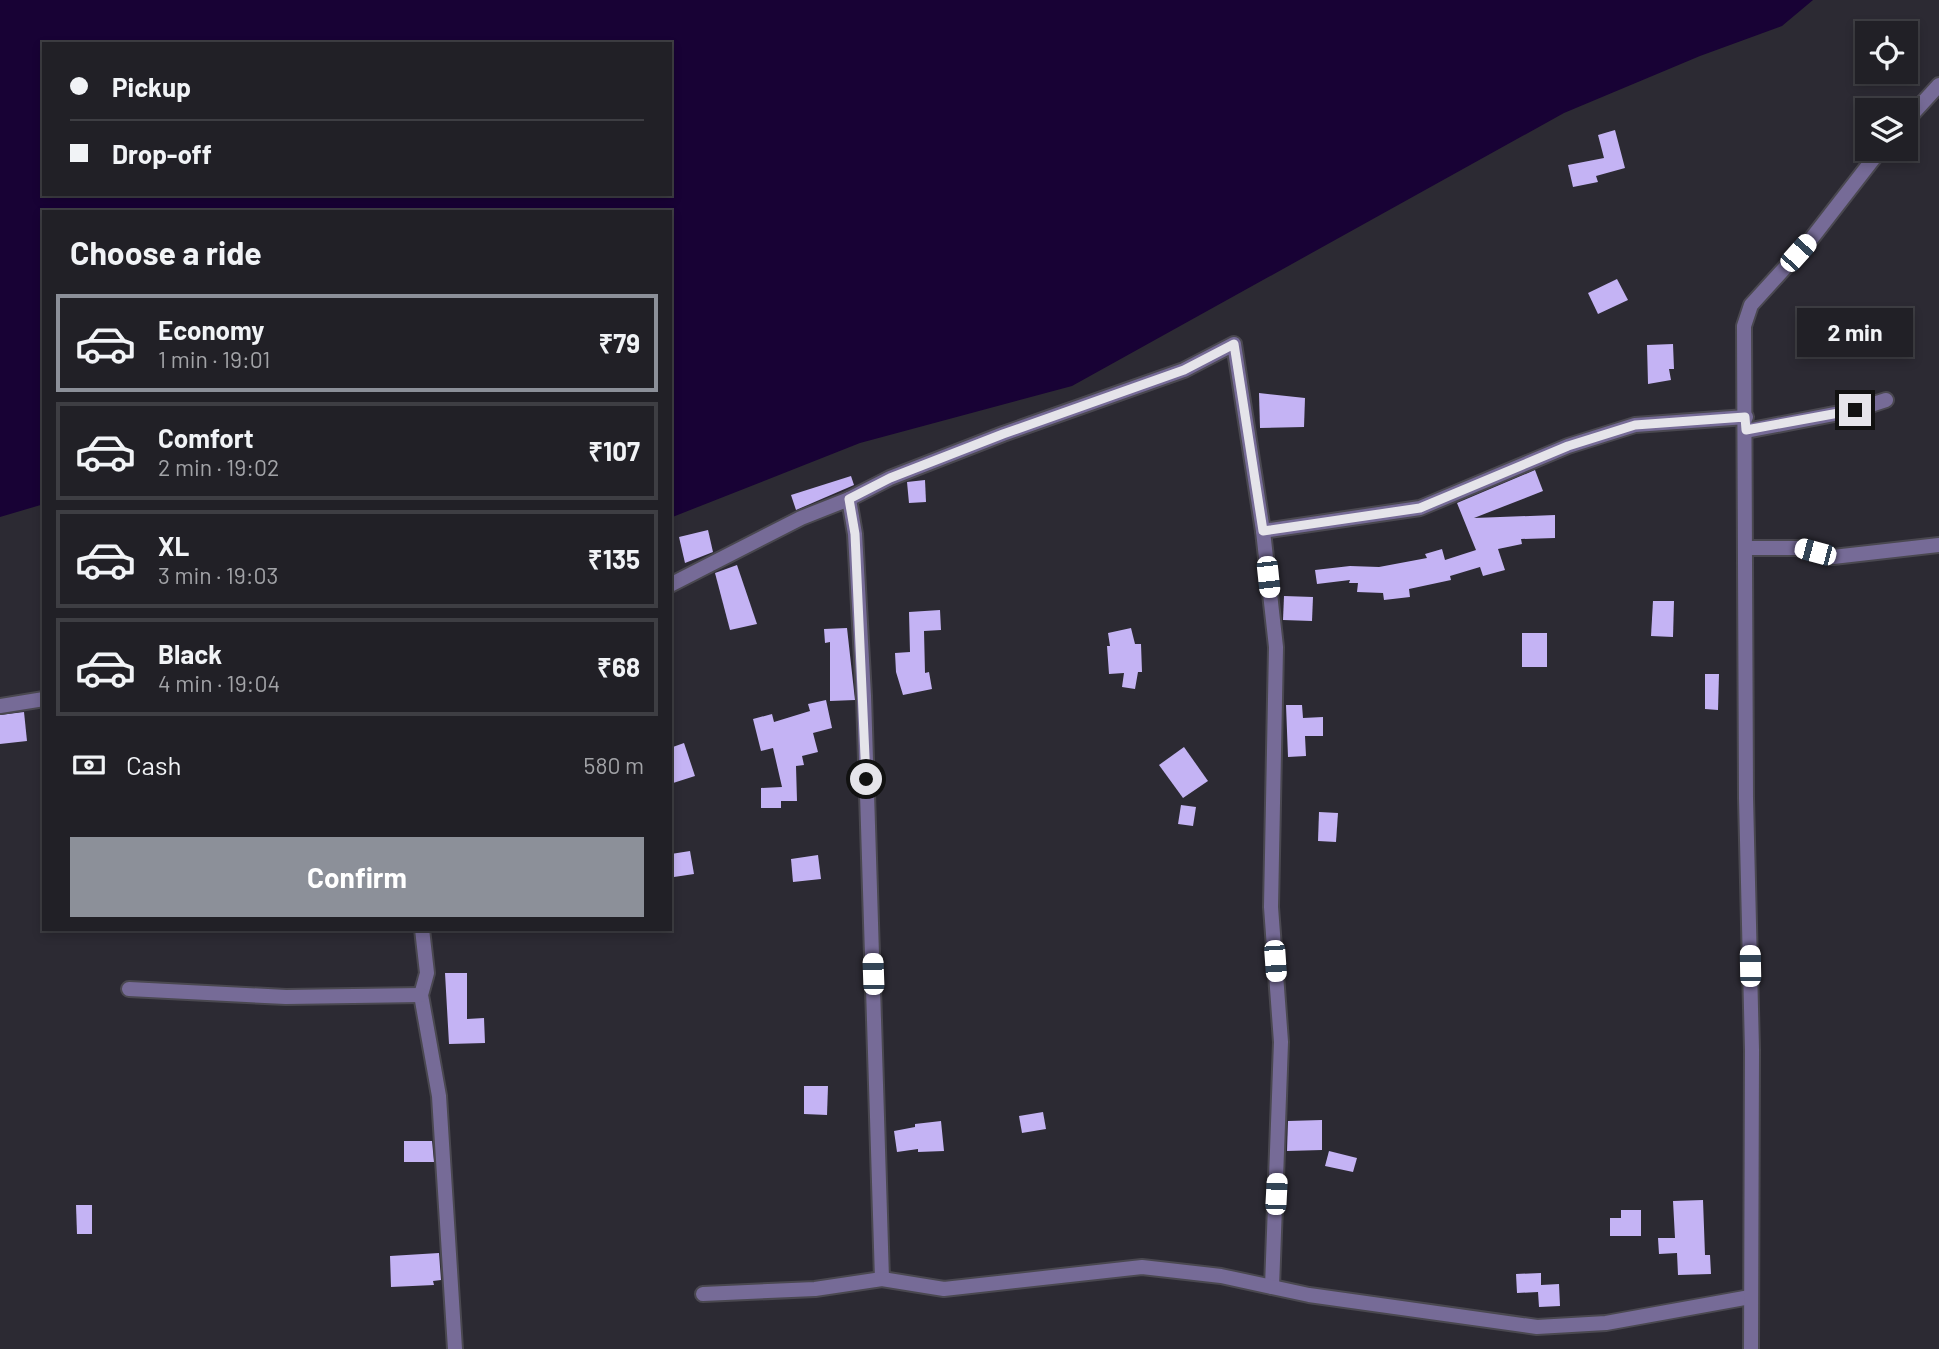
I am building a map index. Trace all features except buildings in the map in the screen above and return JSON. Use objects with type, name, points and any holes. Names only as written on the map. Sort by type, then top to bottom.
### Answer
[{"type":"street","points":[[1918,108],[1939,85]]},
{"type":"street","points":[[1751,1349],[1752,1050],[1746,798],[1746,424],[1742,388],[1744,326],[1751,305],[1812,237],[1872,161]]},
{"type":"street","points":[[672,584],[801,518],[849,499],[890,478],[1003,434],[1184,370],[1234,344],[1263,531],[1276,647],[1271,907],[1281,1042],[1272,1287]]},
{"type":"street","points":[[1263,531],[1420,508],[1568,446],[1635,425],[1746,424],[1855,410],[1886,400]]},
{"type":"street","points":[[849,499],[855,534],[864,696],[882,1279]]},
{"type":"street","points":[[1745,548],[1797,548],[1833,557],[1939,545]]},
{"type":"street","points":[[0,706],[42,699]]},
{"type":"street","points":[[422,931],[427,973],[421,995],[439,1096],[455,1349]]},
{"type":"street","points":[[129,989],[286,997],[421,995]]},
{"type":"street","points":[[703,1294],[815,1290],[882,1279],[944,1289],[1142,1266],[1221,1276],[1272,1287],[1538,1327],[1606,1323],[1750,1297]]},
{"type":"shaded area","points":[[0,0],[1813,0],[1782,26],[1700,56],[1564,113],[1072,386],[860,443],[672,517],[672,210],[42,210],[42,505],[0,517]]},
{"type":"route","points":[[866,779],[855,534],[849,499],[890,478],[1003,434],[1184,370],[1234,344],[1263,531],[1420,508],[1568,446],[1635,425],[1745,417],[1746,430],[1855,410]]}]
